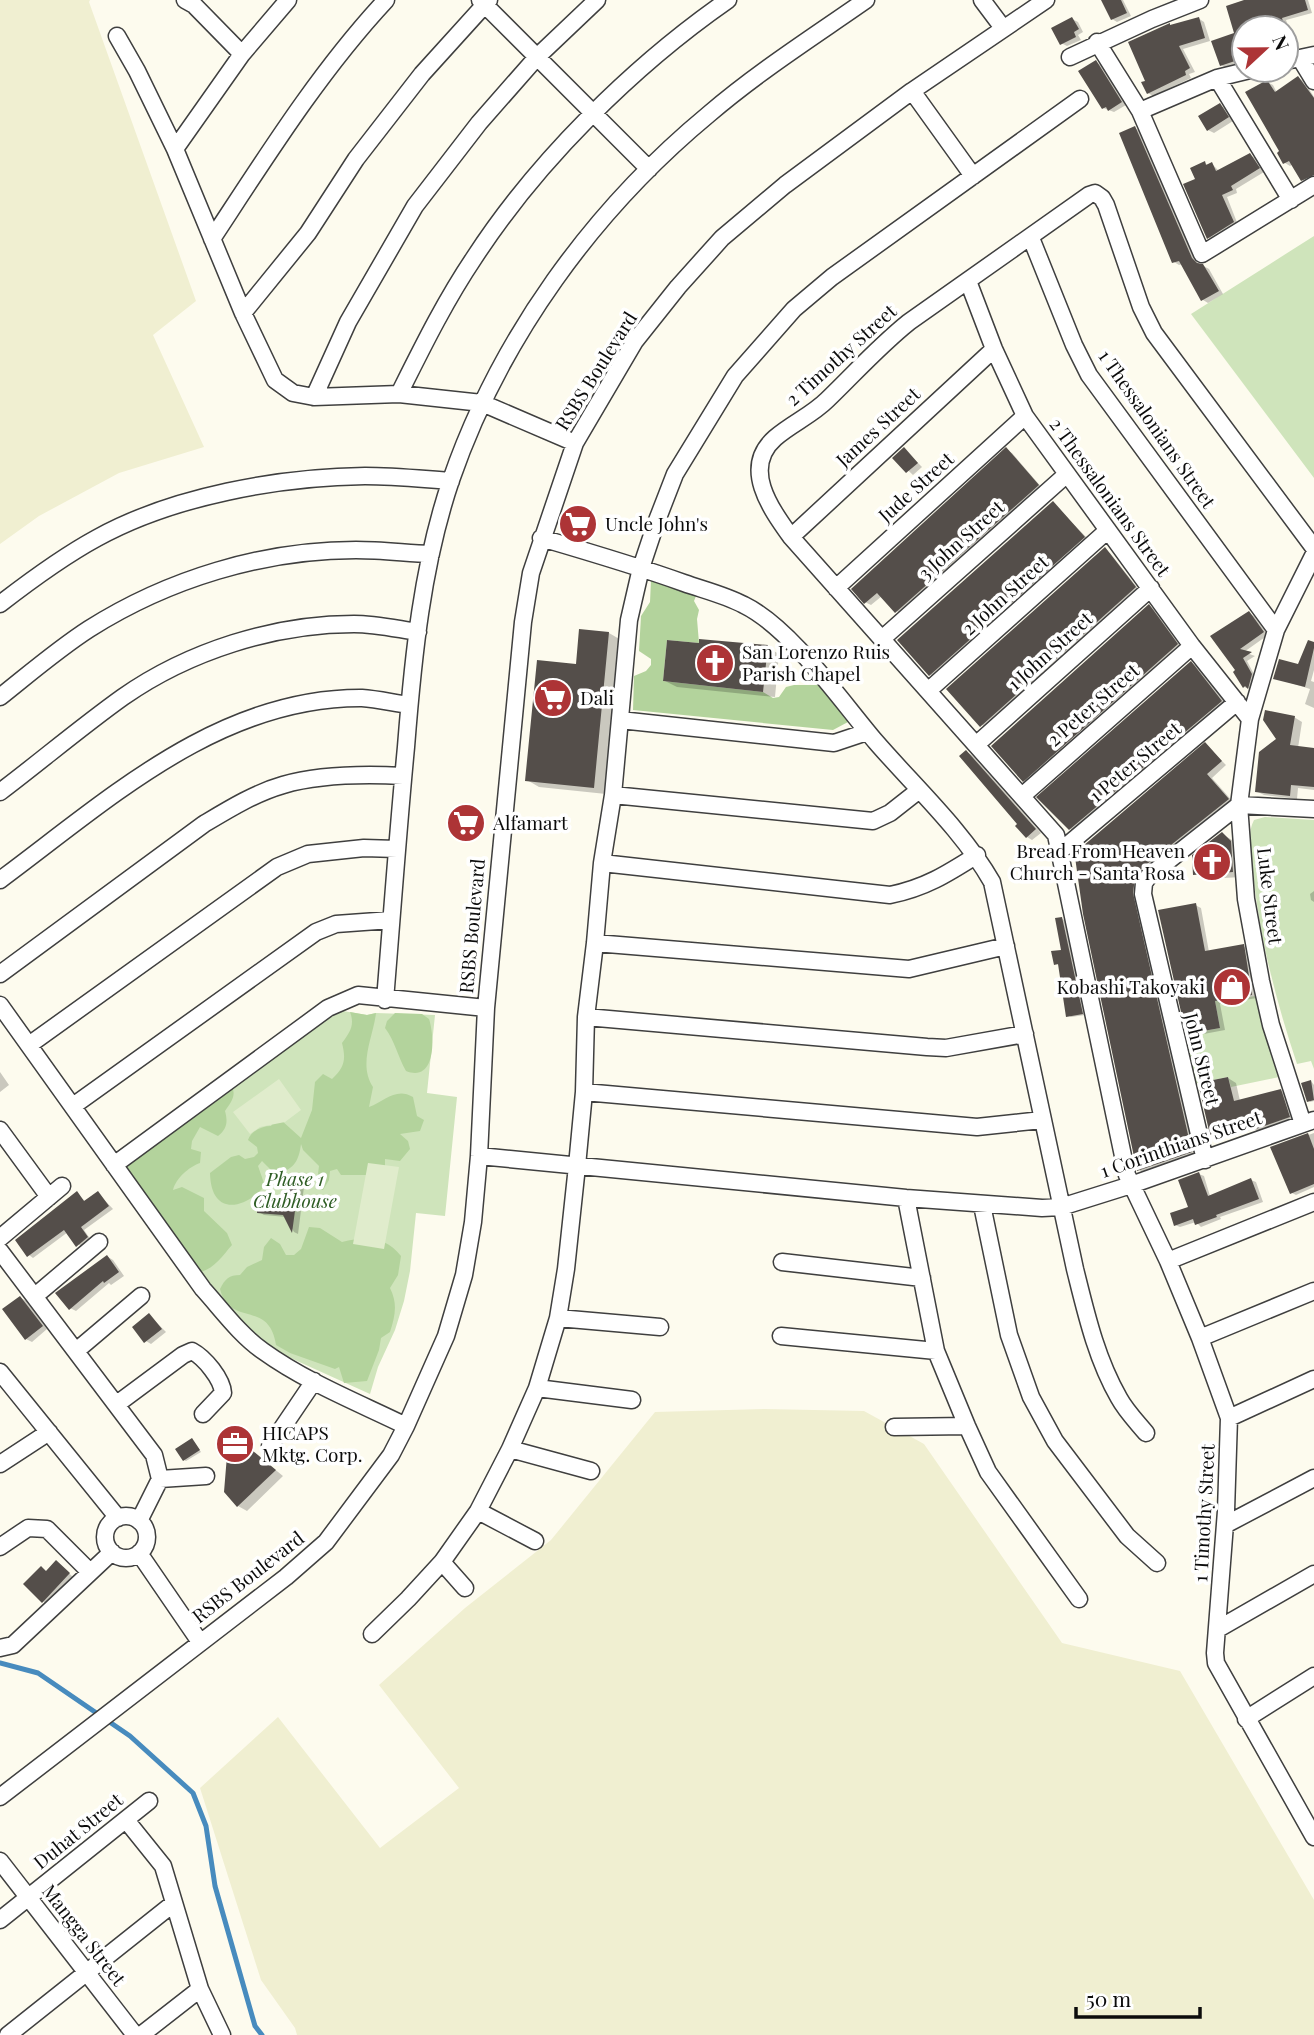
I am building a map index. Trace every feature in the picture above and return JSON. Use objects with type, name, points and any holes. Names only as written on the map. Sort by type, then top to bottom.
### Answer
[{"type":"street","points":[[175,149],[242,54],[288,0]]},
{"type":"street","points":[[212,239],[286,128],[365,22],[386,0]]},
{"type":"street","points":[[314,397],[348,322],[415,206],[479,123],[537,57],[597,0]]},
{"type":"street","points":[[399,394],[428,335],[473,259],[512,204],[594,113],[654,56],[728,0]]},
{"type":"street","points":[[385,1000],[409,705],[431,554],[451,481],[482,402],[502,360],[572,254],[649,169],[707,115],[740,89],[866,0]]},
{"type":"street","points":[[982,0],[1003,28]]},
{"type":"street","name":"RSBS Boulevard","points":[[0,1797],[286,1577],[326,1542],[391,1455],[446,1336],[464,1275],[473,1222],[486,1008],[523,622],[531,573],[541,538],[575,443],[635,341],[722,238],[785,185],[912,90],[1046,0]]},
{"type":"street","points":[[1070,57],[1097,42],[1200,0]]},
{"type":"street","points":[[243,313],[308,233],[356,159],[422,74],[484,1],[649,169]]},
{"type":"street","points":[[192,2],[242,54]]},
{"type":"street","points":[[117,36],[175,149],[243,313],[275,380],[293,393],[314,397],[399,394],[482,402],[575,443]]},
{"type":"street","points":[[1097,42],[1140,111],[1202,254],[1314,185]]},
{"type":"street","points":[[1300,58],[1314,81]]},
{"type":"street","points":[[1140,111],[1230,75]]},
{"type":"street","points":[[1217,78],[1292,200]]},
{"type":"street","points":[[912,90],[973,176]]},
{"type":"street","points":[[372,1634],[442,1562],[478,1511],[537,1388],[558,1318],[577,1166],[584,1092],[586,1017],[596,943],[602,863],[613,795],[629,620],[641,568],[675,474],[735,376],[794,309],[832,277],[1080,99]]},
{"type":"street","name":"2 Timothy Street","points":[[1131,1185],[1124,1163],[1056,835],[791,537],[768,505],[761,487],[759,468],[765,450],[774,439],[825,402],[887,340],[1095,193],[1102,198],[1141,307],[1154,333],[1314,551]]},
{"type":"street","name":"1 Thessalonians Street","points":[[1031,238],[1074,345],[1089,375],[1276,630]]},
{"type":"street","name":"2 Thessalonians Street","points":[[968,281],[994,349],[1025,416],[1192,646],[1250,719]]},
{"type":"street","name":"James Street","points":[[791,537],[994,349]]},
{"type":"street","name":"Jude Street","points":[[836,589],[1025,416]]},
{"type":"street","name":"3 John Street","points":[[883,638],[1067,474]]},
{"type":"street","points":[[0,604],[47,567],[99,536],[145,516],[221,493],[315,478],[368,476],[451,481]]},
{"type":"street","name":"2 John Street","points":[[929,690],[1108,530]]},
{"type":"street","points":[[541,538],[641,568],[743,604],[767,619],[822,676],[867,732],[977,855],[992,882],[1083,1303],[1104,1370],[1120,1401],[1146,1433]]},
{"type":"street","points":[[0,697],[87,631],[128,606],[176,584],[238,564],[288,555],[355,550],[431,554]]},
{"type":"street","name":"Luke Street","points":[[1309,1122],[1271,1025],[1261,981],[1246,899],[1239,805],[1250,719],[1276,630],[1314,551]]},
{"type":"street","name":"1 John Street","points":[[977,744],[1151,588]]},
{"type":"street","points":[[0,792],[123,697],[161,674],[207,653],[254,638],[322,625],[357,624],[418,632]]},
{"type":"street","name":"2 Peter Street","points":[[1022,796],[1192,646]]},
{"type":"street","points":[[0,880],[163,760],[210,735],[277,708],[328,700],[364,698],[409,705]]},
{"type":"street","name":"1 Peter Street","points":[[1058,853],[1237,702]]},
{"type":"street","points":[[620,720],[834,743],[867,732]]},
{"type":"street","points":[[0,974],[204,824],[238,804],[283,785],[325,777],[367,774],[403,776]]},
{"type":"street","points":[[613,795],[873,821],[890,813],[918,790]]},
{"type":"street","points":[[1239,805],[1314,809]]},
{"type":"street","name":"John Street","points":[[1205,1160],[1143,894],[1144,883],[1149,876],[1239,805]]},
{"type":"street","points":[[29,1045],[277,867],[318,852],[365,848],[397,849]]},
{"type":"street","points":[[602,863],[890,895],[916,890],[977,855]]},
{"type":"street","points":[[73,1105],[316,932],[336,924],[391,920]]},
{"type":"street","points":[[596,943],[909,969],[1006,946]]},
{"type":"street","points":[[114,1165],[328,1008],[358,995],[385,1000],[486,1008]]},
{"type":"street","points":[[0,1005],[204,1289],[234,1325],[262,1351],[314,1381],[406,1426]]},
{"type":"street","points":[[586,1017],[946,1048],[1025,1034]]},
{"type":"street","points":[[584,1092],[977,1127],[1042,1120]]},
{"type":"street","name":"1 Corinthians Street","points":[[479,1156],[906,1198],[1042,1208],[1061,1207],[1131,1185],[1309,1122]]},
{"type":"street","points":[[0,1130],[56,1191],[0,1238]]},
{"type":"street","name":"1 Timothy Street","points":[[1131,1185],[1200,1338],[1229,1418],[1216,1663],[1314,1837]]},
{"type":"street","points":[[906,1198],[936,1351],[967,1426],[988,1472],[1079,1599]]},
{"type":"street","points":[[1167,1261],[1314,1202]]},
{"type":"street","points":[[982,1205],[1009,1335],[1031,1397],[1055,1441],[1127,1536],[1157,1563]]},
{"type":"street","points":[[35,1296],[99,1242]]},
{"type":"street","points":[[0,1251],[154,1455],[160,1479],[139,1521]]},
{"type":"street","points":[[782,1262],[922,1278]]},
{"type":"street","points":[[1200,1338],[1314,1291]]},
{"type":"street","points":[[76,1351],[141,1296]]},
{"type":"street","points":[[558,1318],[660,1327]]},
{"type":"street","points":[[782,1336],[936,1351]]},
{"type":"street","points":[[117,1404],[192,1351],[200,1356],[223,1386],[223,1393],[203,1414]]},
{"type":"street","points":[[2,1377],[118,1518]]},
{"type":"street","points":[[1229,1418],[1314,1379]]},
{"type":"street","points":[[270,1446],[314,1381]]},
{"type":"street","points":[[537,1388],[632,1401]]},
{"type":"street","points":[[894,1427],[967,1426]]},
{"type":"street","points":[[0,1464],[49,1432]]},
{"type":"street","points":[[510,1448],[591,1471]]},
{"type":"street","points":[[160,1479],[206,1476]]},
{"type":"street","points":[[1225,1525],[1314,1478]]},
{"type":"street","points":[[478,1511],[535,1541]]},
{"type":"street","points":[[130,1517],[139,1521],[147,1538],[139,1553],[122,1558],[112,1552],[106,1544],[105,1536],[110,1523],[118,1518],[130,1517]]},
{"type":"street","points":[[0,1546],[28,1528],[47,1529],[90,1572]]},
{"type":"street","points":[[0,1648],[13,1646],[112,1552]]},
{"type":"street","points":[[139,1553],[200,1642]]},
{"type":"street","points":[[442,1562],[465,1588]]},
{"type":"street","points":[[1217,1629],[1314,1574]]},
{"type":"street","points":[[1246,1718],[1314,1678]]},
{"type":"street","name":"Duhat Street","points":[[0,1920],[149,1801]]},
{"type":"street","points":[[126,1820],[163,1866],[200,1989],[222,2035]]},
{"type":"street","name":"Mangga Street","points":[[0,1861],[135,2035]]},
{"type":"street","points":[[8,2035],[174,1903]]},
{"type":"street","points":[[141,2035],[200,1989]]},
{"type":"green space","points":[[0,0],[90,0],[196,301],[153,335],[204,447],[119,473],[39,516],[0,544]]},
{"type":"green space","points":[[1314,236],[1314,478],[1191,314]]},
{"type":"green space","points":[[651,580],[696,596],[694,601],[699,610],[699,643],[667,640],[663,681],[763,692],[773,698],[779,697],[786,687],[821,685],[848,722],[833,730],[633,710],[634,676],[646,671],[651,665],[651,659],[639,651],[641,616],[650,602]]},
{"type":"green space","points":[[1265,817],[1314,820],[1314,1069],[1311,1061],[1297,1064],[1263,939],[1250,835],[1254,820]]},
{"type":"green space","points":[[1256,996],[1279,1077],[1231,1087],[1228,1077],[1193,1084],[1183,1021],[1193,1033],[1220,1028],[1215,1001]]},
{"type":"green space","name":"Phase 1 Clubhouse","points":[[343,1011],[367,1015],[435,1015],[427,1093],[457,1097],[445,1216],[416,1213],[404,1301],[370,1394],[275,1351],[253,1333],[223,1301],[123,1166],[317,1024]]},
{"type":"green space","points":[[350,1012],[367,1015],[376,1013],[367,1060],[373,1087],[369,1107],[396,1094],[407,1094],[413,1097],[417,1116],[424,1120],[420,1131],[400,1134],[408,1141],[410,1149],[400,1161],[385,1159],[385,1167],[370,1175],[341,1175],[337,1169],[330,1171],[329,1180],[323,1190],[316,1189],[319,1166],[303,1150],[301,1144],[297,1160],[286,1170],[274,1173],[262,1161],[258,1166],[265,1186],[256,1194],[238,1204],[229,1205],[222,1202],[212,1187],[210,1173],[231,1157],[254,1157],[258,1153],[257,1147],[248,1140],[254,1132],[271,1126],[275,1120],[281,1120],[301,1138],[312,1110],[315,1082],[323,1074],[332,1079],[342,1067],[342,1043],[352,1025]]},
{"type":"green space","points":[[395,1013],[422,1014],[429,1019],[431,1056],[428,1065],[416,1073],[406,1071],[385,1028],[387,1021]]},
{"type":"green space","points":[[279,1079],[301,1110],[285,1122],[260,1127],[250,1134],[233,1112]]},
{"type":"green space","points":[[230,1084],[234,1095],[225,1111],[225,1128],[218,1136],[200,1127],[192,1141],[191,1149],[201,1152],[200,1163],[177,1181],[173,1190],[182,1187],[204,1198],[204,1211],[227,1233],[232,1245],[215,1264],[201,1272],[123,1166]]},
{"type":"green space","points":[[368,1163],[399,1167],[384,1249],[353,1244]]},
{"type":"green space","points":[[309,1227],[320,1228],[342,1242],[359,1239],[382,1241],[401,1256],[398,1275],[390,1288],[395,1305],[392,1326],[390,1332],[381,1338],[367,1381],[344,1383],[339,1367],[335,1369],[290,1353],[276,1345],[266,1322],[232,1308],[225,1301],[220,1289],[228,1278],[240,1275],[247,1267],[262,1260],[264,1247],[271,1238],[280,1244],[286,1255],[294,1255],[301,1249]]},
{"type":"green space","points":[[764,1409],[864,1411],[924,1444],[1062,1643],[1180,1671],[1314,1900],[1314,2035],[297,2035],[295,2028],[261,1980],[200,1788],[278,1717],[380,1848],[459,1788],[379,1685],[465,1608],[551,1540],[655,1412]]},
{"type":"building","points":[[1101,0],[1121,0],[1127,13],[1111,20]]},
{"type":"building","points":[[1244,0],[1305,0],[1308,10],[1295,14],[1230,14],[1230,20],[1226,6]]},
{"type":"building","points":[[1072,17],[1079,29],[1074,32],[1076,37],[1060,45],[1051,28]]},
{"type":"building","points":[[1199,17],[1205,38],[1179,46],[1190,68],[1185,71],[1186,75],[1147,94],[1141,82],[1145,81],[1128,42],[1170,23]]},
{"type":"building","points":[[1230,34],[1230,63],[1220,66],[1211,41]]},
{"type":"building","points":[[1096,60],[1122,102],[1108,111],[1106,107],[1102,109],[1078,71]]},
{"type":"building","points":[[1300,79],[1314,98],[1314,175],[1301,181],[1289,161],[1283,164],[1277,153],[1279,151],[1245,92],[1260,84],[1270,84],[1275,92],[1286,84],[1300,84]]},
{"type":"building","points":[[1220,103],[1229,117],[1207,131],[1198,116]]},
{"type":"building","points":[[1135,126],[1192,258],[1203,264],[1219,291],[1201,301],[1179,261],[1172,263],[1119,133]]},
{"type":"building","points":[[1250,153],[1260,168],[1231,186],[1233,190],[1222,195],[1234,222],[1207,239],[1183,184],[1195,179],[1190,168],[1205,161],[1206,165],[1212,162],[1216,171]]},
{"type":"building","points":[[904,447],[918,463],[906,473],[892,458]]},
{"type":"building","points":[[1006,447],[1039,485],[895,613],[877,593],[864,604],[851,589]]},
{"type":"building","points":[[1053,501],[1085,537],[929,676],[897,640]]},
{"type":"building","points":[[1105,547],[1136,587],[980,727],[946,689]]},
{"type":"building","points":[[1149,604],[1178,644],[1023,782],[991,746]]},
{"type":"building","points":[[1249,611],[1264,632],[1240,649],[1252,652],[1243,658],[1252,674],[1248,689],[1245,686],[1243,688],[1233,672],[1235,670],[1210,636]]},
{"type":"building","points":[[579,629],[609,632],[594,788],[525,781],[537,660],[576,664]]},
{"type":"building","name":"San Lorenzo Ruis Parish Chapel","points":[[699,639],[768,645],[763,692],[663,681],[667,640],[699,643]]},
{"type":"building","points":[[1308,640],[1314,642],[1314,648],[1305,687],[1273,679],[1279,659],[1298,664]]},
{"type":"building","points":[[1191,661],[1222,701],[1069,830],[1036,797]]},
{"type":"building","points":[[1265,710],[1295,716],[1290,745],[1314,748],[1314,787],[1291,785],[1290,796],[1255,792],[1259,752],[1276,739],[1263,720]]},
{"type":"building","points":[[1205,742],[1222,761],[1207,774],[1229,799],[1142,868],[1135,878],[1133,893],[1192,1152],[1137,1171],[1083,914],[1075,857],[1083,846]]},
{"type":"building","points":[[966,750],[1036,829],[1026,838],[959,756]]},
{"type":"building","points":[[1222,832],[1231,841],[1233,872],[1193,875],[1192,855]]},
{"type":"building","points":[[1196,903],[1205,951],[1244,944],[1252,995],[1215,1001],[1220,1028],[1186,1034],[1158,910]]},
{"type":"building","points":[[1062,917],[1083,1014],[1066,1017],[1058,964],[1054,965],[1051,951],[1061,950],[1055,918]]},
{"type":"building","points":[[1228,1077],[1234,1101],[1281,1089],[1290,1117],[1253,1130],[1251,1124],[1210,1135],[1198,1083]]},
{"type":"building","points":[[1311,1080],[1314,1100],[1307,1102],[1301,1083]]},
{"type":"building","points":[[1308,1133],[1314,1149],[1314,1184],[1290,1194],[1270,1147]]},
{"type":"building","points":[[1199,1172],[1208,1196],[1251,1178],[1259,1199],[1195,1225],[1193,1219],[1174,1226],[1170,1213],[1188,1207],[1178,1180]]},
{"type":"building","points":[[300,1174],[292,1233],[283,1215],[257,1213],[259,1196],[283,1198]]},
{"type":"building","points":[[77,1191],[84,1201],[98,1191],[109,1206],[81,1227],[88,1237],[76,1247],[64,1230],[27,1257],[15,1240]]},
{"type":"building","points":[[107,1255],[119,1272],[104,1283],[103,1281],[69,1310],[55,1293]]},
{"type":"building","points":[[20,1296],[43,1326],[25,1340],[2,1309]]},
{"type":"building","points":[[149,1313],[162,1329],[144,1343],[132,1327]]},
{"type":"building","points":[[229,1431],[276,1470],[237,1507],[224,1492]]},
{"type":"building","points":[[192,1438],[200,1450],[183,1461],[175,1449]]},
{"type":"building","points":[[56,1560],[70,1573],[42,1603],[23,1584],[41,1566],[46,1571]]},
{"type":"waterway","points":[[0,1663],[38,1673],[130,1736],[193,1793],[206,1826],[215,1886],[255,2026],[262,2035]]},
{"type":"place","name":"Uncle John's","points":[[578,524]]},
{"type":"place","name":"San Lorenzo Ruis Parish Chapel","points":[[715,663]]},
{"type":"place","name":"Dali","points":[[553,698]]},
{"type":"place","name":"Alfamart","points":[[466,823]]},
{"type":"place","name":"Bread From Heaven Church - Santa Rosa","points":[[1212,862]]},
{"type":"place","name":"Kobashi Takoyaki","points":[[1232,987]]},
{"type":"place","name":"HICAPS Mktg. Corp.","points":[[235,1444]]}]
